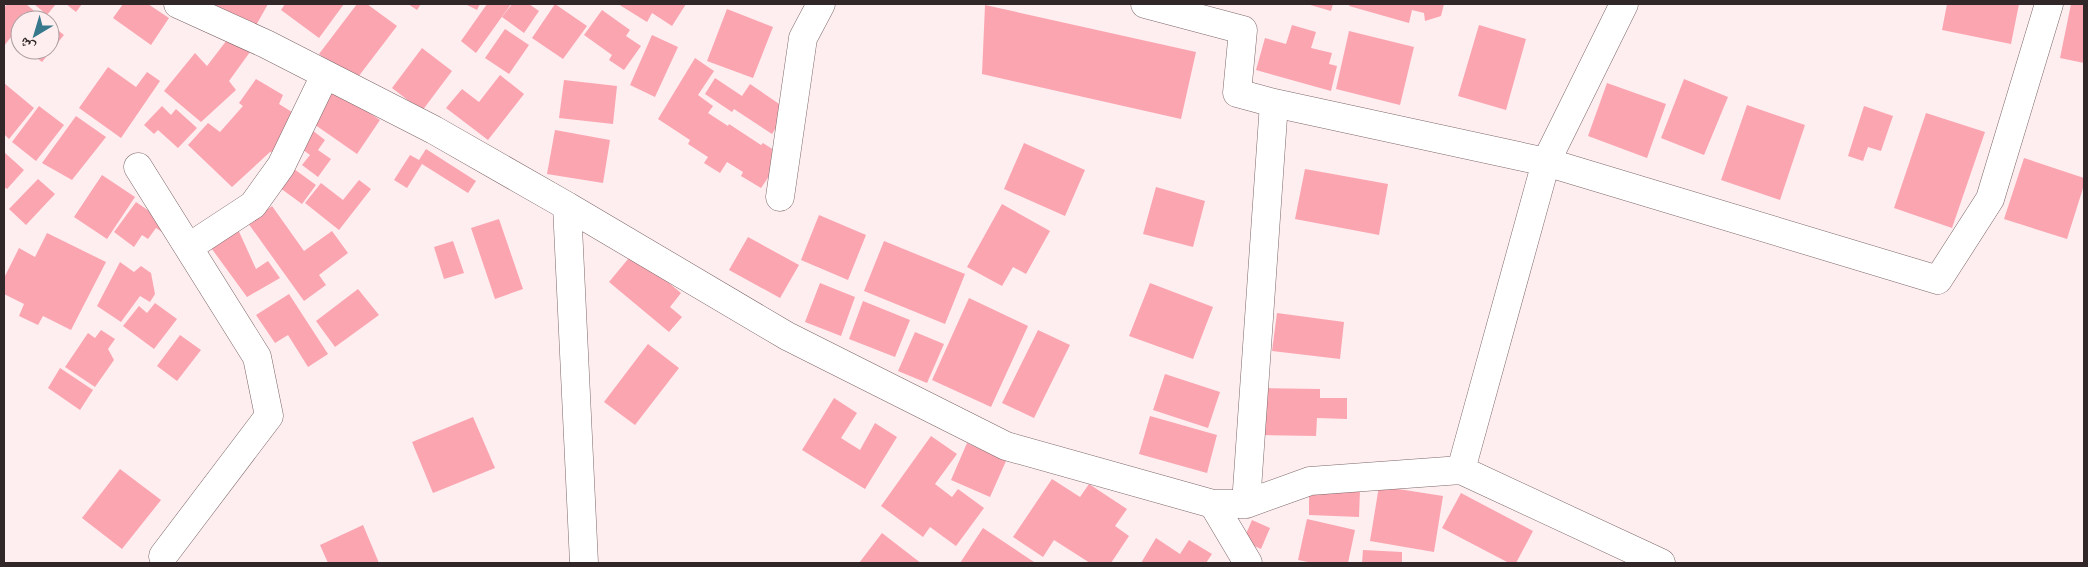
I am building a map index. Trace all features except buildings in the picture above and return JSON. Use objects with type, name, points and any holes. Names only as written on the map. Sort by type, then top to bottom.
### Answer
[{"type":"street","points":[[178,4],[266,44],[434,130],[787,336],[1006,446],[1213,504],[1246,504],[1310,481],[1461,470],[1661,563]]},
{"type":"street","points":[[780,197],[803,38],[821,4]]},
{"type":"street","points":[[1145,4],[1243,30],[1237,93],[1274,103],[1546,162],[1938,280],[1990,199],[2049,4]]},
{"type":"street","points":[[1461,470],[1546,162],[1624,4]]},
{"type":"street","points":[[189,247],[253,205],[281,166],[325,75]]},
{"type":"street","points":[[1246,504],[1274,103]]},
{"type":"street","points":[[138,167],[257,357],[269,416],[163,556]]},
{"type":"street","points":[[567,206],[584,563]]},
{"type":"street","points":[[1213,504],[1248,563]]}]
